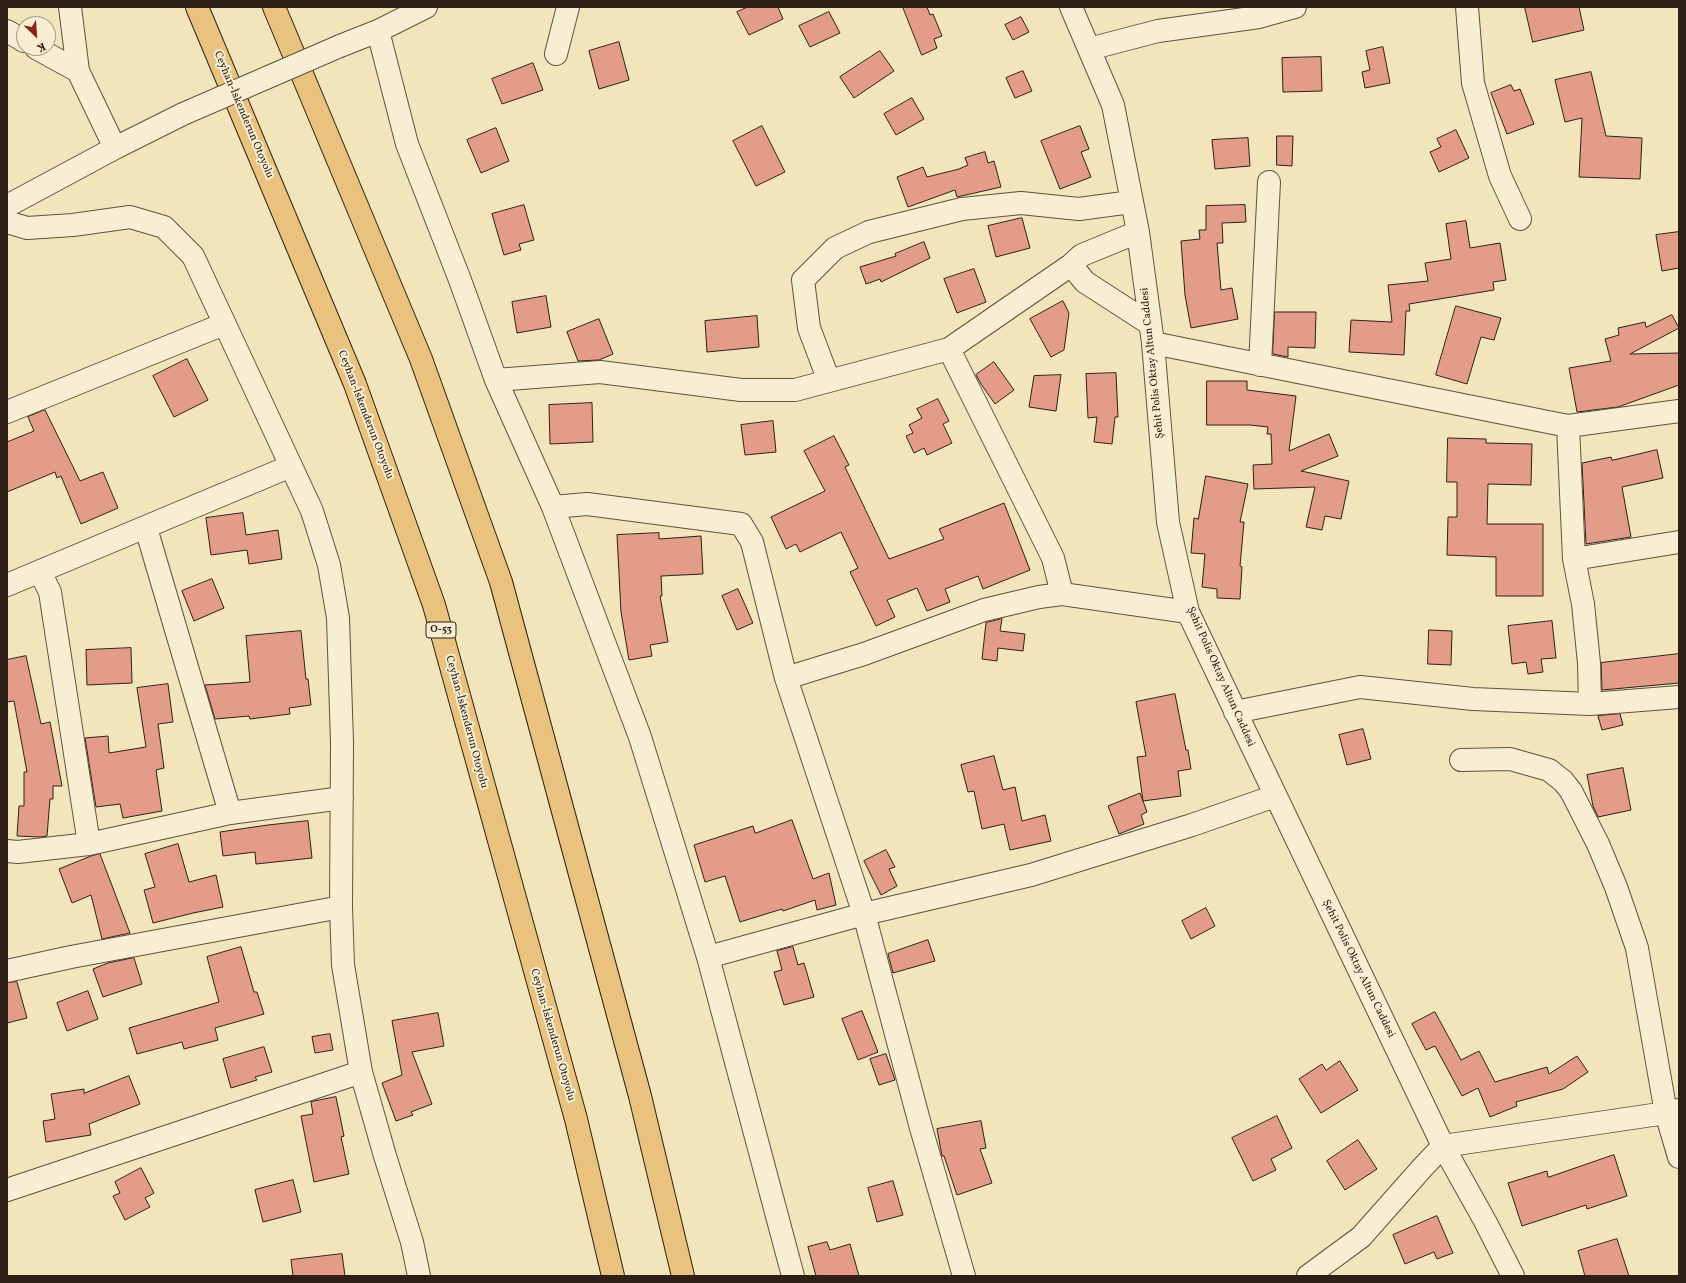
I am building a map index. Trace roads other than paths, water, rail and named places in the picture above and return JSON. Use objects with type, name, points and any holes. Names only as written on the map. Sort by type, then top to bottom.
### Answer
[{"type":"highway","name":"Ceyhan-İskenderun Otoyolu","points":[[197,7],[355,384],[434,605],[576,1119],[613,1276]]},
{"type":"highway","points":[[274,7],[421,359],[501,582],[640,1096],[683,1276]]},
{"type":"street","points":[[70,7],[78,70],[115,148]]},
{"type":"street","points":[[7,206],[115,148],[183,114],[378,31],[426,7]]},
{"type":"street","points":[[556,54],[568,7]]},
{"type":"street","name":"Şehit Polis Oktay Altun Caddesi","points":[[1071,7],[1113,105],[1138,232],[1152,334],[1168,522],[1188,612],[1443,1146],[1485,1221],[1513,1276]]},
{"type":"street","points":[[1089,49],[1158,31],[1259,17],[1295,7]]},
{"type":"street","points":[[1467,7],[1473,83],[1500,176],[1520,219]]},
{"type":"street","points":[[378,31],[407,144],[457,273],[496,380],[553,507],[640,737],[708,957],[793,1276]]},
{"type":"street","points":[[51,56],[78,70]]},
{"type":"street","points":[[1260,364],[1269,182]]},
{"type":"street","points":[[829,381],[809,328],[803,280],[835,248],[869,232],[962,209],[1022,203],[1079,209],[1131,202]]},
{"type":"street","points":[[7,222],[27,228],[73,225],[130,217],[164,227],[193,256],[312,511],[329,566],[338,618],[342,743],[341,907],[344,965],[361,1072],[412,1242],[419,1276]]},
{"type":"street","points":[[496,380],[600,372],[748,390],[795,390],[949,348],[1071,265],[1082,255],[1138,232]]},
{"type":"street","points":[[1071,265],[1086,282],[1152,334],[1260,364],[1568,426],[1679,411]]},
{"type":"street","points":[[7,412],[224,324]]},
{"type":"street","points":[[949,348],[1053,558],[1062,594]]},
{"type":"street","points":[[1568,426],[1574,559],[1583,604],[1589,664],[1590,704]]},
{"type":"street","points":[[7,585],[291,466]]},
{"type":"street","points":[[553,507],[587,504],[741,524],[752,542],[786,678],[864,914],[921,1128],[964,1276]]},
{"type":"street","points":[[146,528],[230,813]]},
{"type":"street","points":[[1574,559],[1679,542]]},
{"type":"street","points":[[40,572],[50,592],[89,844]]},
{"type":"street","points":[[786,678],[864,654],[984,610],[1039,597],[1062,594],[1188,612]]},
{"type":"street","points":[[1235,712],[1360,687],[1473,699],[1590,704],[1679,697]]},
{"type":"street","points":[[1461,760],[1510,759],[1549,770],[1563,781],[1571,791],[1598,844],[1616,887],[1637,948],[1672,1111],[1679,1157]]},
{"type":"street","points":[[708,957],[864,914],[1031,875],[1192,825],[1275,796]]},
{"type":"street","points":[[7,851],[18,852],[89,844],[230,813],[342,798]]},
{"type":"street","points":[[7,971],[78,956],[341,907]]},
{"type":"street","points":[[7,1190],[361,1072]]},
{"type":"street","points":[[1308,1276],[1361,1237],[1443,1146],[1672,1111]]}]
